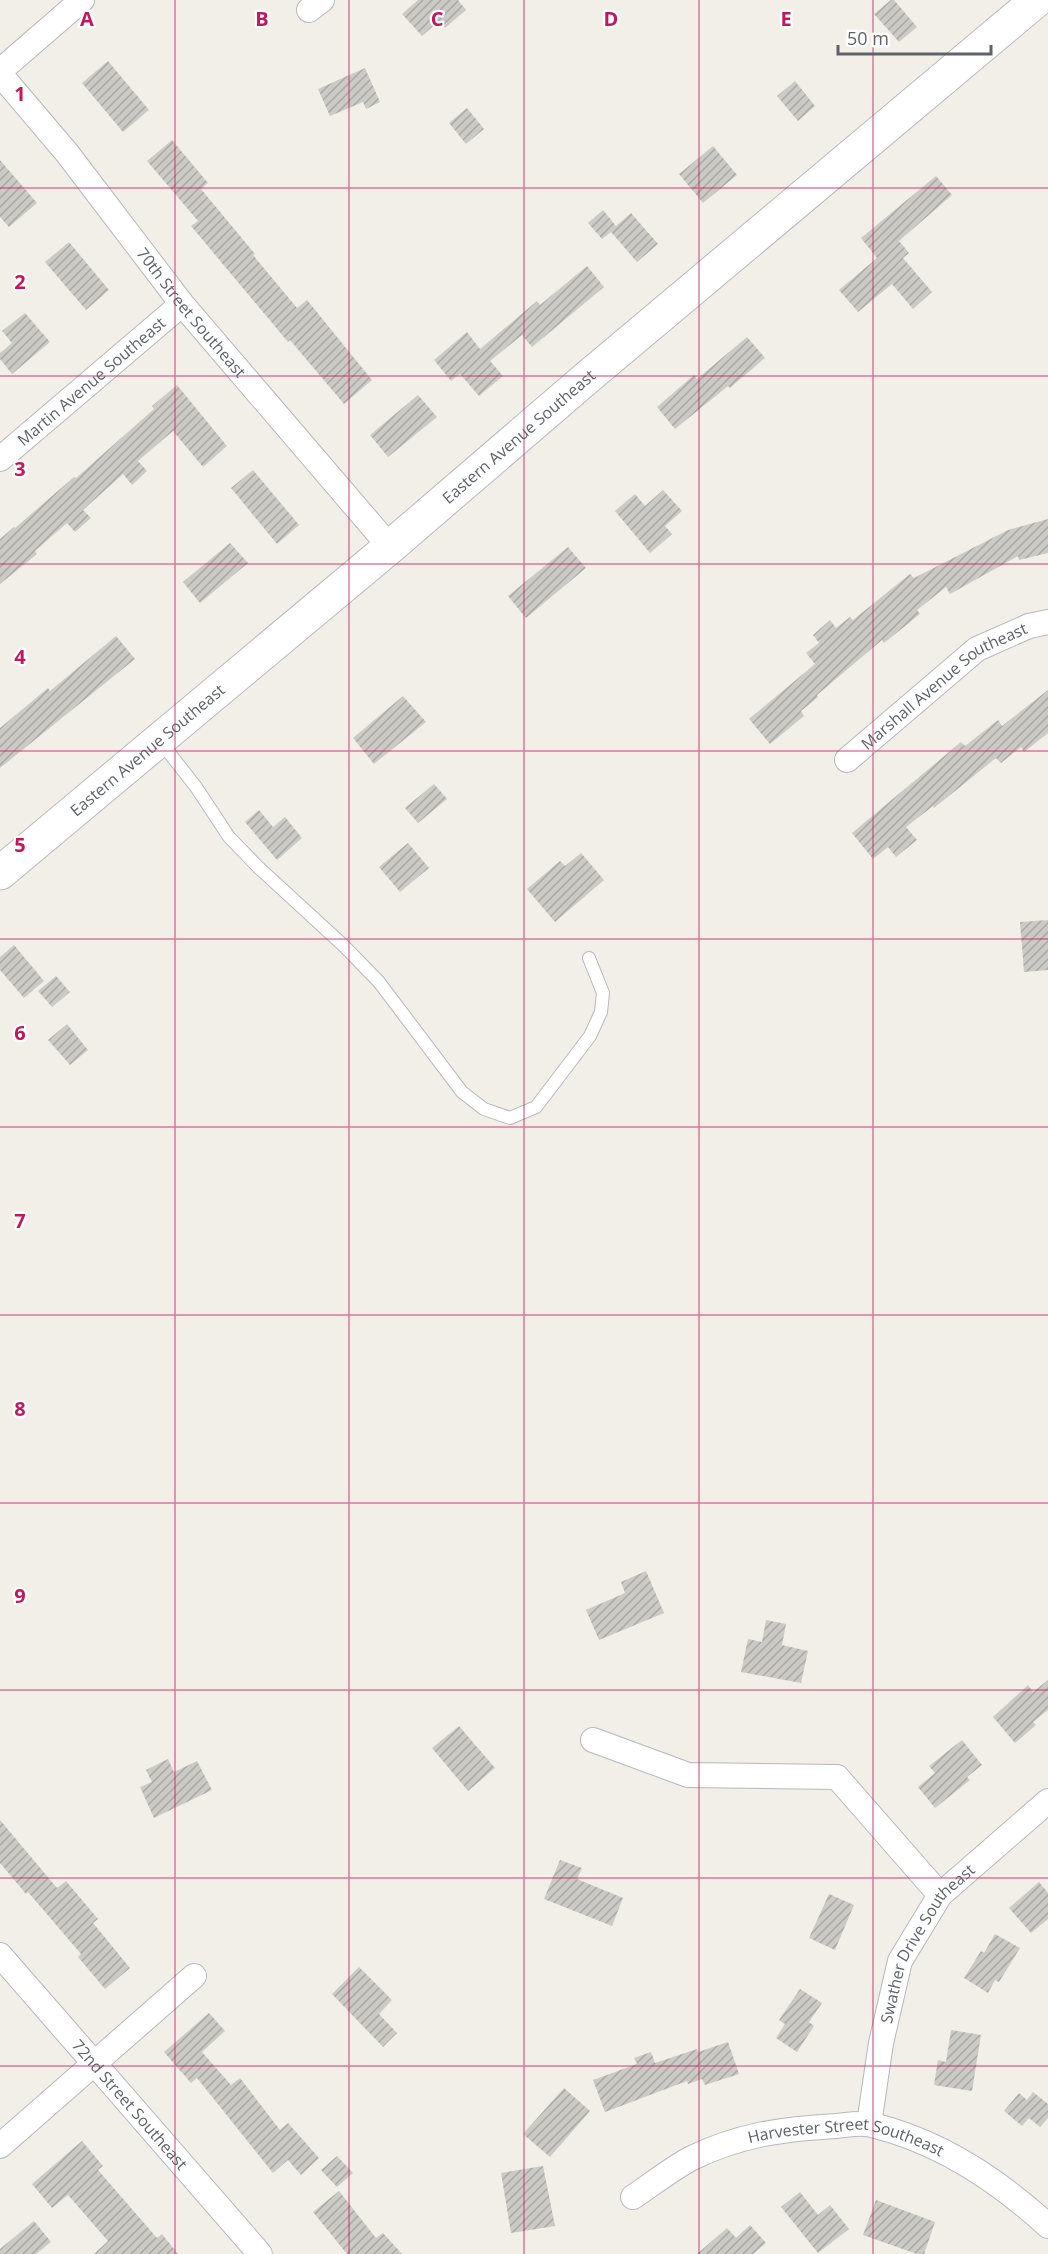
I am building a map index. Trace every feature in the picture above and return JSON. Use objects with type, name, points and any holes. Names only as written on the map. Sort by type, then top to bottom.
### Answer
[{"type":"street","points":[[0,72],[82,0]]},
{"type":"street","name":"Eastern Avenue Southeast","points":[[0,873],[1037,0]]},
{"type":"street","name":"70th Street Southeast","points":[[0,72],[67,153],[182,304],[390,547]]},
{"type":"street","name":"Martin Avenue Southeast","points":[[0,459],[182,304]]},
{"type":"street","name":"Marshall Avenue Southeast","points":[[847,760],[977,649],[1029,626],[1048,622]]},
{"type":"street","points":[[593,1740],[688,1775],[837,1777],[940,1895]]},
{"type":"street","name":"Swather Drive Southeast","points":[[869,2124],[881,2043],[900,1961],[940,1895],[1048,1801]]},
{"type":"street","name":"72nd Street Southeast","points":[[0,1955],[260,2254]]},
{"type":"street","points":[[0,2146],[194,1976]]},
{"type":"street","name":"Harvester Street Southeast","points":[[633,2197],[689,2160],[751,2135],[801,2128],[869,2124],[919,2139],[962,2161],[1018,2199],[1048,2226]]},
{"type":"lane","points":[[158,739],[196,787],[229,837],[379,982],[462,1092],[484,1109],[510,1118],[536,1107],[590,1036],[601,1012],[603,993],[589,958]]},
{"type":"building","points":[[418,0],[458,0],[466,10],[445,28],[439,21],[422,36],[402,14]]},
{"type":"building","points":[[894,0],[917,27],[899,42],[874,14]]},
{"type":"building","points":[[108,61],[149,110],[123,132],[82,83]]},
{"type":"building","points":[[365,68],[380,102],[366,109],[363,102],[330,116],[318,89]]},
{"type":"building","points":[[795,81],[815,106],[798,121],[777,96]]},
{"type":"building","points":[[467,108],[484,129],[466,144],[449,123]]},
{"type":"building","points":[[172,140],[208,183],[201,189],[297,308],[307,300],[372,380],[344,404],[290,340],[288,342],[191,226],[198,221],[147,161]]},
{"type":"building","points":[[713,146],[737,175],[703,203],[679,174]]},
{"type":"building","points":[[0,160],[37,203],[9,227],[0,217]]},
{"type":"building","points":[[936,176],[952,195],[899,241],[909,253],[903,258],[932,292],[913,309],[892,284],[858,312],[839,290],[877,258],[861,238]]},
{"type":"building","points":[[603,210],[616,226],[631,213],[658,244],[637,262],[611,232],[602,239],[588,223]]},
{"type":"building","points":[[69,242],[109,290],[86,310],[45,262]]},
{"type":"building","points":[[587,266],[604,287],[532,347],[522,335],[490,361],[503,376],[479,396],[460,374],[451,381],[434,360],[467,332],[480,349],[537,301],[540,305]]},
{"type":"building","points":[[25,313],[50,342],[12,374],[0,359],[0,353],[12,343],[2,331]]},
{"type":"building","points":[[747,337],[765,358],[730,388],[728,386],[675,429],[657,407],[694,375],[697,379]]},
{"type":"building","points":[[177,385],[227,446],[203,467],[173,431],[138,461],[147,471],[132,485],[123,474],[83,510],[91,518],[75,532],[67,523],[35,551],[37,554],[0,584],[0,539],[74,477],[76,478],[154,409],[152,406]]},
{"type":"building","points":[[418,395],[437,417],[388,457],[370,435]]},
{"type":"building","points":[[253,470],[299,525],[277,544],[231,488]]},
{"type":"building","points":[[663,490],[682,511],[665,526],[672,534],[650,553],[615,511],[635,494],[645,506]]},
{"type":"building","points":[[1048,519],[1048,553],[1019,560],[1018,556],[950,594],[946,587],[917,610],[920,614],[884,643],[882,640],[817,695],[818,697],[801,711],[804,716],[770,744],[749,719],[815,664],[806,653],[819,643],[813,635],[830,620],[836,628],[850,617],[853,620],[910,574],[914,578],[1008,530]]},
{"type":"building","points":[[230,543],[248,563],[200,603],[183,582]]},
{"type":"building","points":[[568,547],[586,568],[526,618],[508,596]]},
{"type":"building","points":[[116,636],[135,659],[0,768],[0,728],[48,688],[50,691]]},
{"type":"building","points":[[1048,690],[1048,733],[1024,752],[1021,747],[1001,763],[996,758],[934,808],[933,806],[906,827],[917,840],[896,857],[888,847],[873,859],[852,833],[961,742],[965,746],[998,720],[1002,726]]},
{"type":"building","points":[[403,696],[426,722],[374,764],[353,738]]},
{"type":"building","points":[[434,784],[447,799],[418,823],[405,808]]},
{"type":"building","points":[[259,810],[273,827],[285,817],[302,838],[277,860],[245,822]]},
{"type":"building","points":[[408,843],[429,868],[400,892],[379,867]]},
{"type":"building","points":[[581,853],[604,880],[555,922],[527,889],[560,861],[565,866]]},
{"type":"building","points":[[1048,920],[1048,970],[1024,972],[1020,922]]},
{"type":"building","points":[[14,945],[44,981],[24,998],[0,970],[0,957]]},
{"type":"building","points":[[56,976],[70,992],[52,1007],[38,991]]},
{"type":"building","points":[[67,1024],[88,1050],[70,1065],[48,1040]]},
{"type":"building","points":[[646,1571],[664,1613],[599,1640],[586,1610],[625,1593],[621,1582]]},
{"type":"building","points":[[766,1620],[786,1624],[782,1645],[808,1651],[801,1683],[741,1672],[748,1639],[762,1642]]},
{"type":"building","points":[[1048,1680],[1048,1710],[1033,1722],[1036,1725],[1015,1743],[993,1717],[1028,1685],[1033,1692]]},
{"type":"building","points":[[459,1726],[495,1768],[468,1791],[432,1748]]},
{"type":"building","points":[[962,1740],[982,1765],[967,1777],[970,1780],[935,1808],[918,1787],[935,1773],[929,1766]]},
{"type":"building","points":[[168,1759],[174,1772],[197,1761],[212,1790],[154,1818],[140,1787],[152,1782],[146,1770]]},
{"type":"building","points":[[0,1820],[57,1888],[66,1881],[98,1919],[93,1923],[130,1968],[105,1989],[78,1957],[81,1954],[0,1863]]},
{"type":"building","points":[[560,1860],[582,1868],[577,1879],[623,1898],[612,1926],[544,1899]]},
{"type":"building","points":[[1039,1882],[1048,1893],[1048,1919],[1031,1933],[1009,1908]]},
{"type":"building","points":[[829,1894],[854,1905],[835,1950],[809,1938]]},
{"type":"building","points":[[995,1934],[1020,1948],[999,1982],[995,1980],[988,1993],[964,1978],[981,1951],[984,1953]]},
{"type":"building","points":[[359,1967],[392,2000],[379,2014],[397,2033],[383,2047],[332,1994]]},
{"type":"building","points":[[800,1989],[822,2003],[809,2022],[814,2026],[797,2052],[776,2038],[785,2024],[779,2020]]},
{"type":"building","points":[[209,2013],[225,2031],[202,2052],[231,2085],[240,2078],[280,2130],[288,2123],[319,2158],[301,2175],[288,2160],[273,2173],[197,2078],[191,2083],[164,2052]]},
{"type":"building","points":[[951,2030],[981,2035],[972,2091],[934,2085],[938,2060],[946,2062]]},
{"type":"building","points":[[728,2042],[739,2074],[705,2085],[702,2079],[688,2084],[687,2081],[605,2112],[593,2080],[637,2064],[634,2058],[651,2052],[655,2063],[697,2049],[698,2052]]},
{"type":"building","points":[[564,2088],[590,2111],[550,2157],[523,2134]]},
{"type":"building","points":[[1033,2092],[1048,2104],[1048,2118],[1040,2127],[1029,2118],[1022,2126],[1004,2111],[1019,2093],[1027,2100]]},
{"type":"building","points":[[82,2141],[103,2166],[98,2170],[157,2238],[162,2234],[178,2254],[94,2254],[108,2241],[68,2195],[52,2208],[32,2184]]},
{"type":"building","points":[[337,2156],[353,2173],[337,2187],[321,2170]]},
{"type":"building","points":[[543,2166],[555,2226],[511,2233],[501,2173]]},
{"type":"building","points":[[339,2191],[376,2238],[383,2233],[402,2254],[347,2254],[313,2212]]},
{"type":"building","points":[[800,2192],[818,2215],[830,2205],[849,2229],[818,2253],[781,2207]]},
{"type":"building","points":[[876,2200],[935,2222],[924,2254],[917,2254],[863,2235]]},
{"type":"building","points":[[34,2221],[51,2242],[36,2254],[0,2254],[0,2249]]},
{"type":"building","points":[[750,2225],[766,2243],[753,2254],[697,2254],[727,2228],[736,2238]]}]
